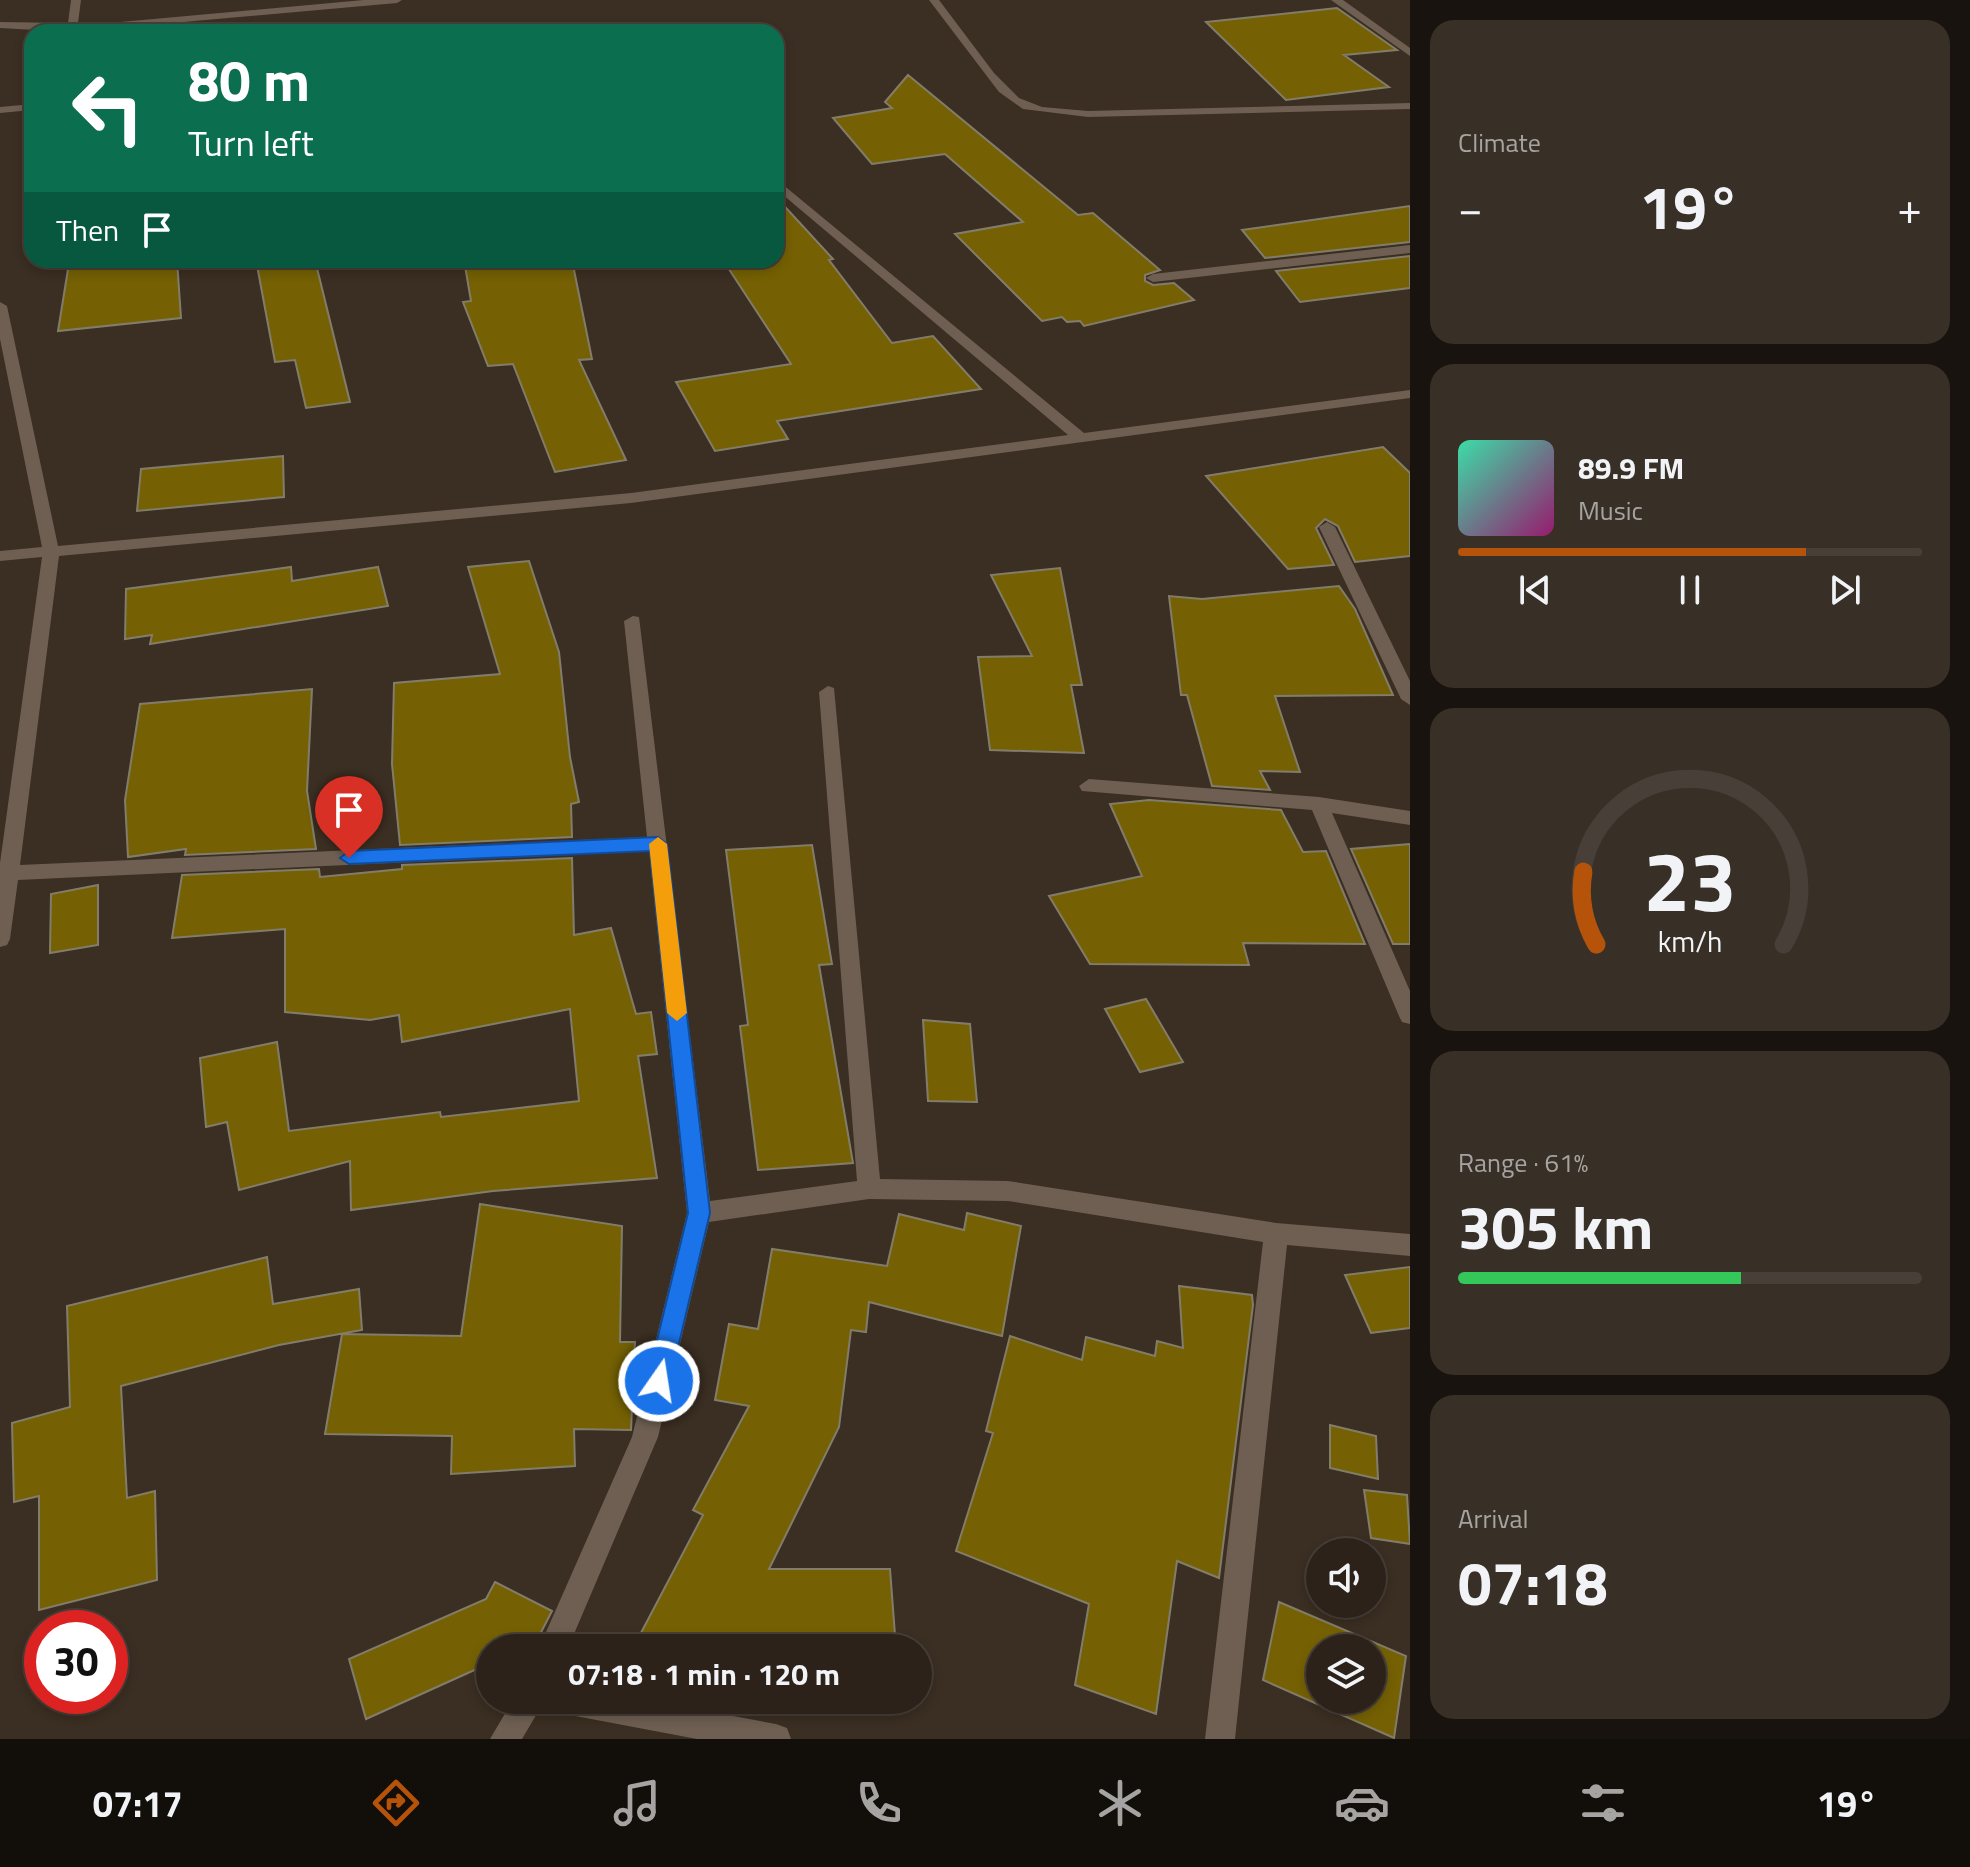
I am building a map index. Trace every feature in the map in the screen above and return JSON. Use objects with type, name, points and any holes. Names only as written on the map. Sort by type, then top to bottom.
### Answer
[{"type":"street","points":[[73,24],[76,0]]},
{"type":"street","points":[[220,0],[221,16]]},
{"type":"street","points":[[129,24],[397,0]]},
{"type":"street","points":[[934,0],[1006,94],[1024,106],[1045,111],[1088,114],[1410,106]]},
{"type":"street","points":[[1336,0],[1410,53]]},
{"type":"street","points":[[0,25],[24,26]]},
{"type":"street","points":[[0,110],[24,108]]},
{"type":"street","points":[[784,190],[1081,438]]},
{"type":"street","points":[[1153,278],[1410,249]]},
{"type":"street","points":[[0,306],[51,551],[0,939]]},
{"type":"street","points":[[0,556],[631,498],[1410,394]]},
{"type":"street","points":[[1327,527],[1410,699]]},
{"type":"street","points":[[559,1634],[645,1437],[699,1213],[633,621]]},
{"type":"street","points":[[828,692],[869,1189]]},
{"type":"street","points":[[1089,786],[1319,804],[1410,818]]},
{"type":"street","points":[[1319,804],[1410,1016]]},
{"type":"street","points":[[9,873],[658,844]]},
{"type":"street","points":[[699,1213],[869,1189],[1008,1191],[1276,1234],[1410,1245]]},
{"type":"street","points":[[1220,1739],[1276,1234]]},
{"type":"street","points":[[505,1739],[521,1714]]},
{"type":"street","points":[[644,1714],[776,1739]]},
{"type":"building","points":[[1337,8],[1397,50],[1344,55],[1389,87],[1286,100],[1206,22]]},
{"type":"building","points":[[908,75],[1078,215],[1093,213],[1160,270],[1145,275],[1145,281],[1153,285],[1174,283],[1194,300],[1084,326],[1080,321],[1067,322],[1062,317],[1042,321],[955,234],[1023,222],[945,154],[872,164],[833,118],[892,108],[885,102]]},
{"type":"building","points":[[784,206],[833,259],[829,260],[892,343],[933,336],[981,389],[777,421],[788,439],[715,451],[676,382],[791,364],[728,268],[784,268]]},
{"type":"building","points":[[1410,206],[1410,242],[1265,258],[1242,230]]},
{"type":"building","points":[[1410,256],[1410,288],[1300,302],[1276,271]]},
{"type":"building","points":[[68,268],[178,268],[181,318],[58,331]]},
{"type":"building","points":[[257,268],[317,268],[350,402],[306,408],[295,360],[275,362]]},
{"type":"building","points":[[465,268],[574,268],[592,359],[579,360],[626,460],[555,472],[513,364],[488,366],[463,302],[471,301]]},
{"type":"building","points":[[1383,447],[1410,473],[1410,556],[1355,562],[1338,526],[1325,519],[1316,528],[1334,565],[1288,569],[1206,476]]},
{"type":"building","points":[[283,456],[284,497],[137,511],[141,469]]},
{"type":"building","points":[[529,561],[559,652],[570,757],[579,802],[571,804],[572,837],[400,845],[392,764],[394,683],[500,674],[468,567]]},
{"type":"building","points":[[291,567],[292,581],[378,567],[388,606],[150,644],[152,635],[125,639],[126,589]]},
{"type":"building","points":[[1060,568],[1082,685],[1071,685],[1084,753],[990,750],[978,657],[1032,656],[991,575]]},
{"type":"building","points":[[1339,586],[1355,609],[1393,695],[1275,696],[1300,772],[1260,771],[1270,790],[1212,786],[1187,695],[1181,695],[1169,596],[1202,599]]},
{"type":"building","points":[[312,689],[307,791],[316,849],[185,855],[186,849],[128,857],[125,800],[140,704]]},
{"type":"building","points":[[1149,800],[1281,810],[1303,852],[1326,851],[1365,944],[1243,943],[1249,965],[1090,964],[1049,896],[1142,876],[1110,804]]},
{"type":"building","points":[[1410,844],[1410,944],[1393,944],[1351,849]]},
{"type":"building","points":[[812,845],[832,964],[819,965],[853,1163],[758,1170],[740,1026],[748,1025],[726,850]]},
{"type":"building","points":[[572,858],[574,935],[611,928],[636,1014],[651,1012],[657,1054],[638,1056],[657,1178],[493,1191],[351,1210],[350,1161],[239,1190],[227,1122],[206,1127],[200,1058],[277,1042],[289,1131],[440,1112],[441,1117],[579,1101],[570,1009],[402,1042],[399,1015],[370,1020],[285,1012],[285,929],[172,938],[182,875],[319,869],[320,877],[402,869],[402,865]]},
{"type":"building","points":[[98,885],[98,945],[50,953],[51,894]]},
{"type":"building","points":[[1146,999],[1183,1062],[1140,1072],[1105,1009]]},
{"type":"building","points":[[923,1020],[970,1024],[977,1102],[928,1101]]},
{"type":"building","points":[[480,1204],[622,1226],[620,1342],[635,1342],[631,1430],[574,1429],[575,1466],[451,1474],[452,1436],[325,1434],[342,1334],[461,1336]]},
{"type":"building","points":[[967,1213],[1021,1226],[1002,1336],[869,1302],[866,1332],[851,1330],[839,1427],[769,1569],[890,1569],[895,1634],[640,1634],[703,1515],[693,1510],[749,1406],[715,1400],[729,1324],[758,1329],[772,1249],[887,1266],[899,1214],[964,1230]]},
{"type":"building","points":[[267,1257],[273,1304],[359,1289],[362,1330],[279,1345],[121,1386],[127,1498],[155,1491],[157,1580],[39,1610],[39,1496],[14,1502],[12,1423],[70,1407],[67,1306]]},
{"type":"building","points":[[1410,1267],[1410,1328],[1371,1333],[1345,1275]]},
{"type":"building","points":[[1179,1286],[1252,1295],[1253,1305],[1219,1578],[1177,1561],[1156,1714],[1075,1685],[1089,1604],[956,1551],[993,1433],[986,1431],[1010,1336],[1082,1360],[1086,1337],[1155,1356],[1157,1341],[1183,1348]]},
{"type":"building","points":[[1330,1425],[1376,1436],[1378,1479],[1330,1468]]},
{"type":"building","points":[[1364,1490],[1407,1495],[1410,1544],[1371,1538]]},
{"type":"building","points":[[495,1582],[552,1611],[540,1634],[476,1634],[476,1669],[366,1719],[349,1659],[486,1599]]},
{"type":"building","points":[[1279,1602],[1306,1613],[1306,1618],[1317,1618],[1354,1634],[1306,1634],[1306,1699],[1263,1680]]},
{"type":"building","points":[[1386,1647],[1406,1656],[1394,1738],[1340,1714],[1386,1714]]},
{"type":"slow traffic","points":[[658,844],[677,1013]]},
{"type":"route","points":[[349,858],[658,844],[699,1213],[659,1381]]}]
